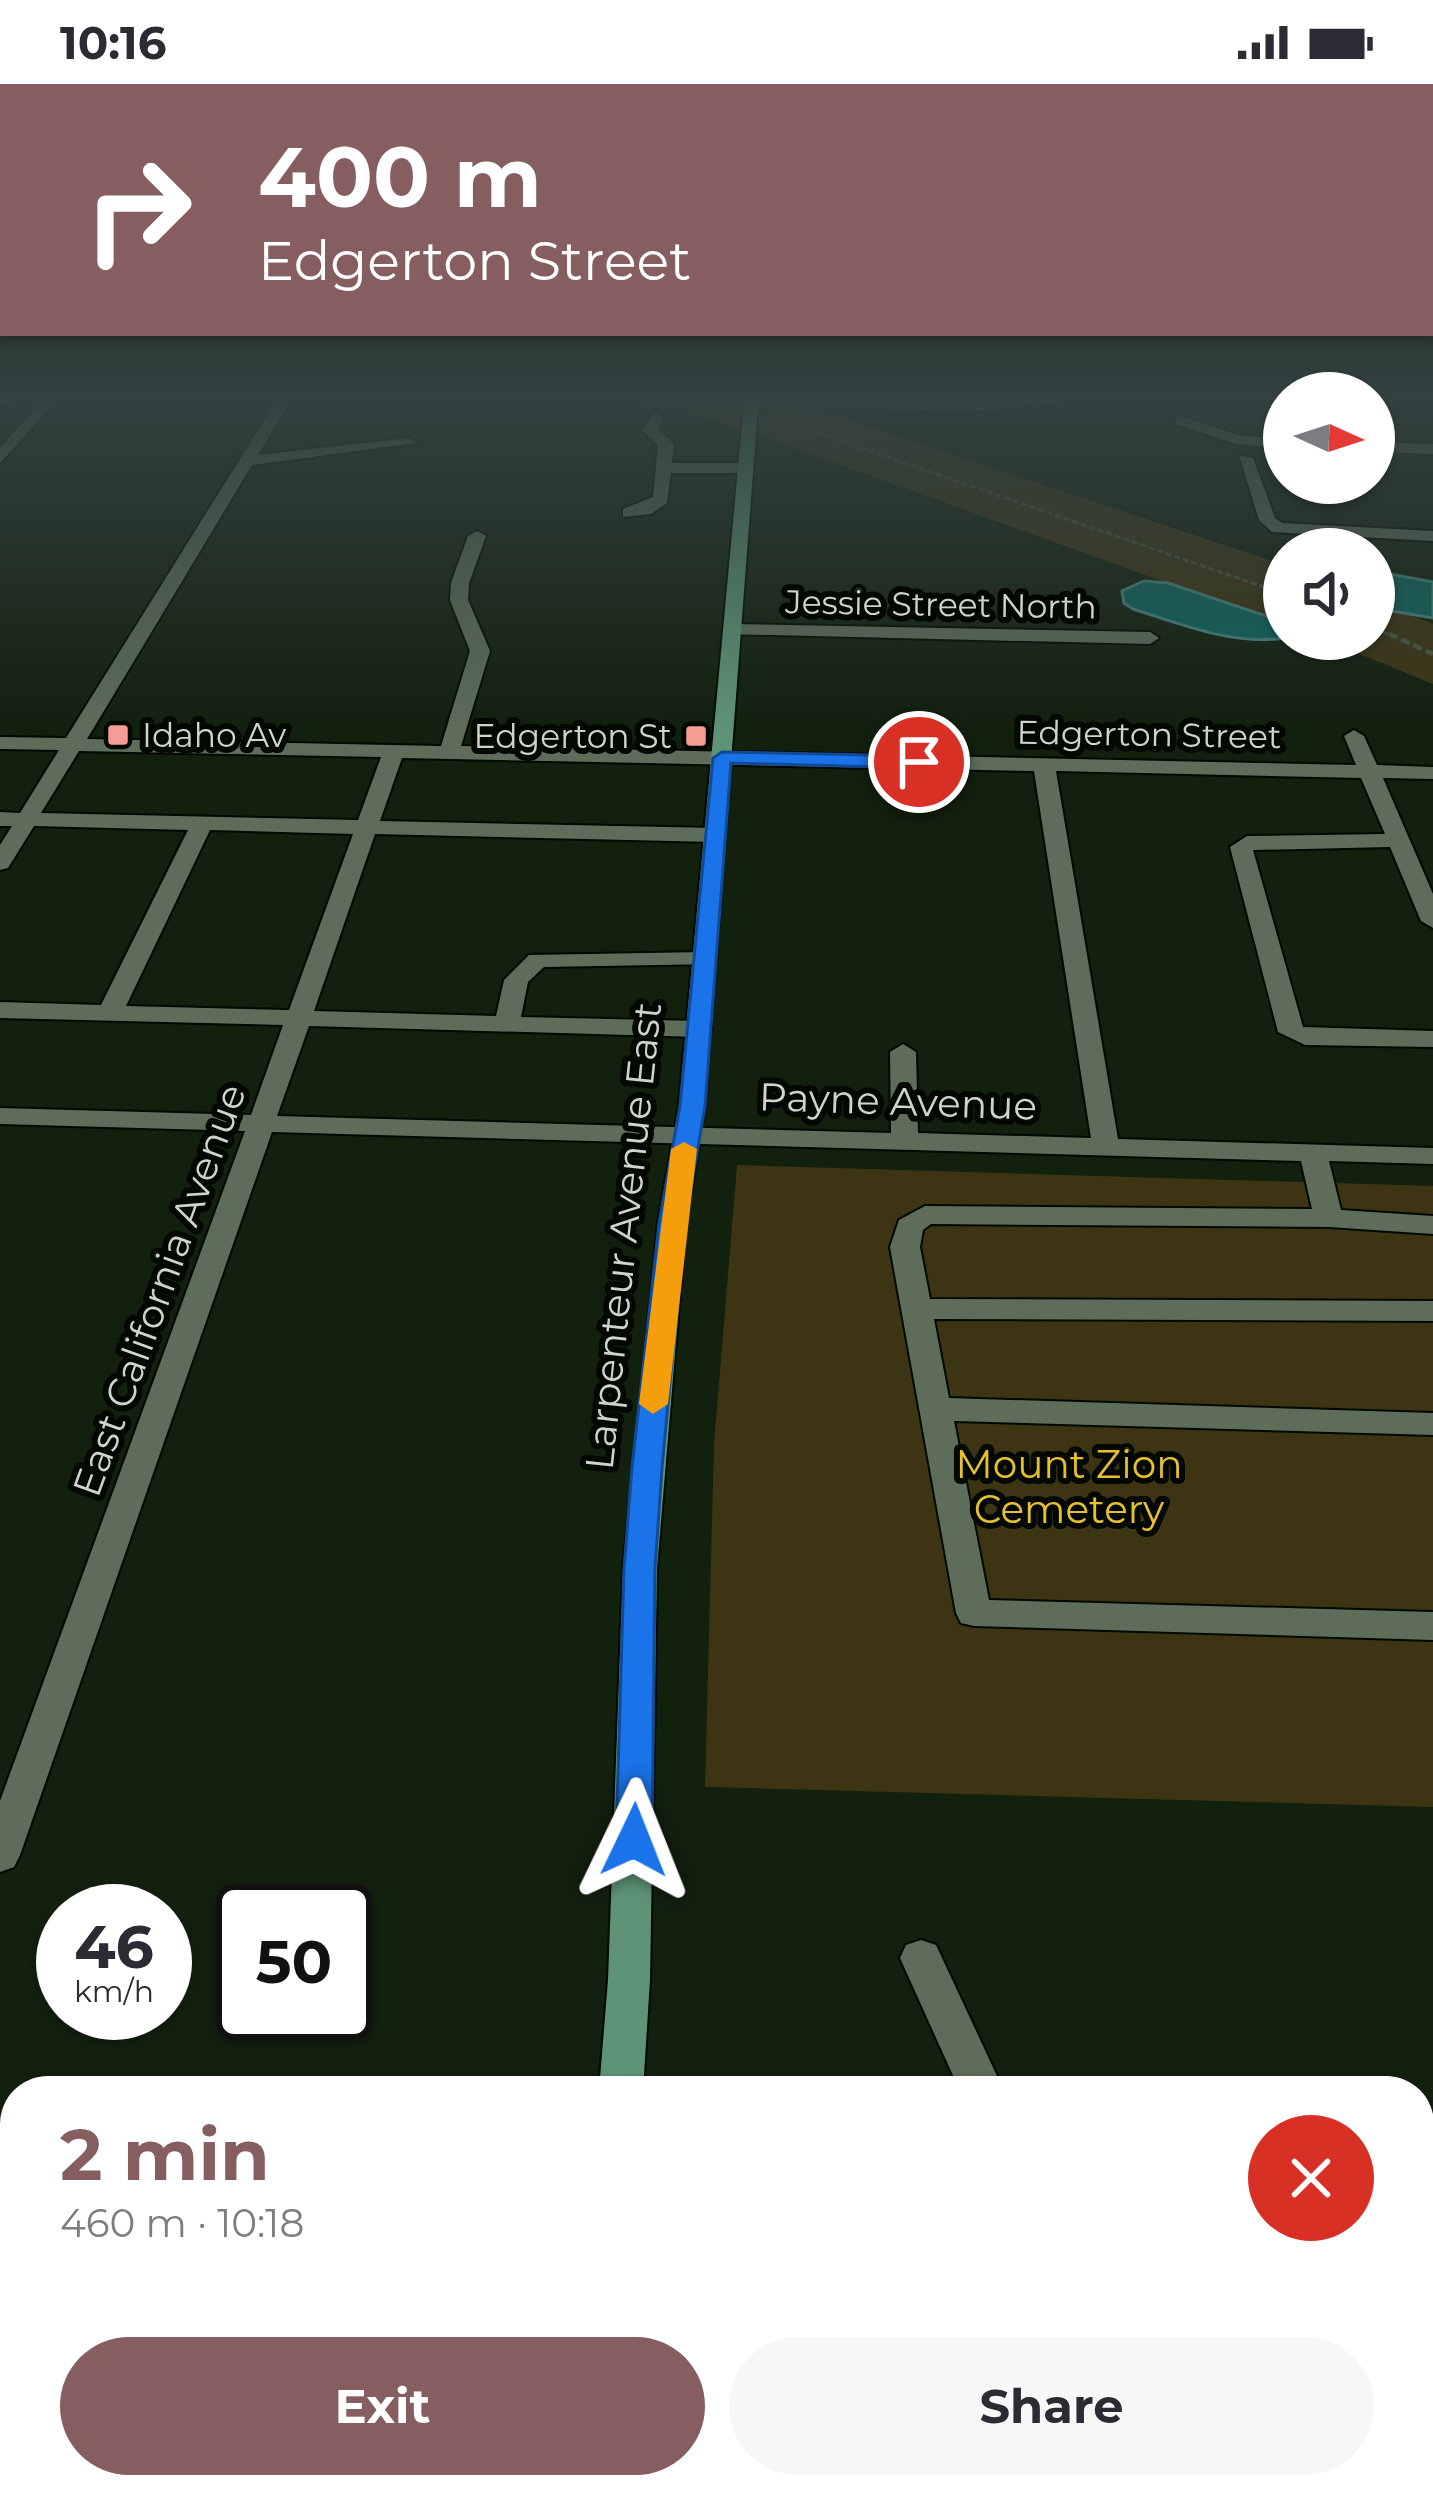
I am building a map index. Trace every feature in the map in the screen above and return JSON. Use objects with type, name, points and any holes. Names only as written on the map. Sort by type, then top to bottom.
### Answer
[{"type":"main road","name":"Larpenteur Avenue East","points":[[622,2076],[634,1864],[640,1569],[663,1303],[699,1029],[741,506]]},
{"type":"street","points":[[0,863],[222,506]]},
{"type":"street","points":[[628,513],[651,506]]},
{"type":"street","points":[[1262,506],[1267,520],[1278,528],[1433,536]]},
{"type":"street","points":[[449,752],[480,651],[459,600],[460,583],[477,536]]},
{"type":"street","name":"Jessie Street North","points":[[732,630],[1150,638]]},
{"type":"street","points":[[1354,736],[1433,921]]},
{"type":"street","name":"Edgerton Street","points":[[0,743],[1433,772]]},
{"type":"street","name":"East California Avenue","points":[[0,1856],[394,752]]},
{"type":"street","points":[[1044,765],[1106,1147]]},
{"type":"street","points":[[0,819],[715,836]]},
{"type":"street","points":[[110,1013],[202,824]]},
{"type":"street","points":[[1399,840],[1247,843],[1241,848],[1291,1032],[1305,1037],[1433,1040]]},
{"type":"street","points":[[507,1024],[516,980],[538,960],[705,959]]},
{"type":"street","points":[[0,1010],[699,1029]]},
{"type":"street","points":[[903,1052],[905,1142]]},
{"type":"street","name":"Payne Avenue","points":[[0,1116],[1433,1156]]},
{"type":"street","points":[[1313,1153],[1329,1218]]},
{"type":"street","points":[[1433,1225],[1329,1218],[925,1215],[909,1226],[905,1247],[974,1613],[1433,1626]]},
{"type":"street","points":[[916,1309],[1433,1311]]},
{"type":"street","points":[[936,1409],[1433,1424]]},
{"type":"street","points":[[920,1958],[975,2076]]},
{"type":"path","points":[[1028,506],[1263,587]]},
{"type":"path","points":[[1395,637],[1433,653]]},
{"type":"green space","points":[[953,506],[1106,506],[1263,558],[1263,617]]},
{"type":"green space","points":[[1395,609],[1433,624],[1433,684],[1374,660],[1395,660]]},
{"type":"green space","name":"Mount Zion Cemetery","points":[[737,1165],[1433,1186],[1433,1807],[705,1787],[714,1444]]},
{"type":"water","points":[[1395,575],[1433,582],[1433,618],[1395,612]]},
{"type":"water","points":[[1144,581],[1168,583],[1263,615],[1263,640],[1189,627],[1133,609],[1124,603],[1122,591]]},
{"type":"slow traffic","points":[[653,1404],[684,1149]]},
{"type":"place","name":"Idaho Av","points":[[118,735]]},
{"type":"place","name":"Edgerton St","points":[[696,736]]},
{"type":"route","points":[[634,1840],[647,1468],[672,1223],[692,1106],[722,758],[919,762]]}]
